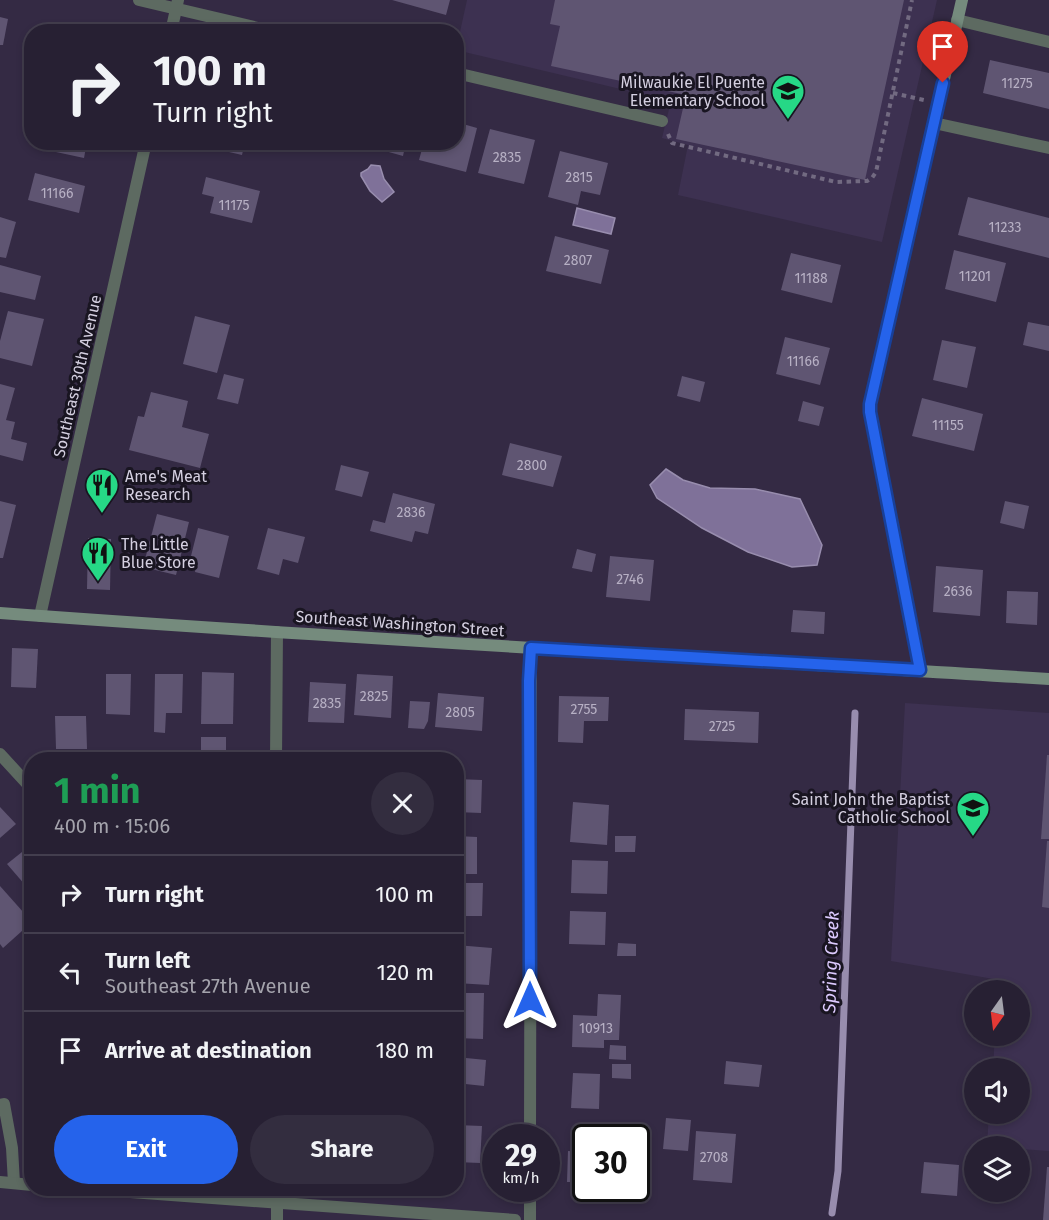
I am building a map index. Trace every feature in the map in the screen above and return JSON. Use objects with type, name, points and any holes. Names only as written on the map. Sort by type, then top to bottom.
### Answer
[{"type":"street","points":[[139,0],[177,4],[247,24]]},
{"type":"street","points":[[920,670],[870,404],[962,0]]},
{"type":"street","points":[[173,24],[177,4]]},
{"type":"street","points":[[957,20],[1049,42]]},
{"type":"street","points":[[464,75],[662,121]]},
{"type":"street","points":[[934,123],[1049,148]]},
{"type":"street","name":"Southeast 30th Avenue","points":[[40,616],[144,150]]},
{"type":"street","name":"Southeast Washington Street","points":[[0,613],[1049,680]]},
{"type":"street","points":[[276,752],[277,632]]},
{"type":"street","points":[[530,1124],[529,681],[531,648]]},
{"type":"street","points":[[0,754],[24,780]]},
{"type":"street","points":[[0,1105],[4,1104],[12,1148],[14,1183]]},
{"type":"street","points":[[0,1182],[24,1184]]},
{"type":"street","points":[[183,1196],[515,1220]]},
{"type":"street","points":[[277,1196],[277,1220]]},
{"type":"street","points":[[530,1202],[530,1220]]},
{"type":"path","points":[[672,143],[836,182],[867,181],[876,172],[912,0]]},
{"type":"path","points":[[893,93],[938,103]]},
{"type":"shaded area","name":"Milwaukie El Puente Elementary School","points":[[467,0],[937,0],[882,242],[678,195],[688,145],[662,138],[671,101],[464,52],[464,24],[462,24]]},
{"type":"shaded area","points":[[371,165],[380,166],[384,179],[394,192],[382,202],[370,191],[361,176],[361,173]]},
{"type":"shaded area","points":[[577,208],[615,218],[611,234],[573,225]]},
{"type":"shaded area","points":[[666,469],[683,480],[710,488],[755,489],[800,499],[822,545],[817,565],[792,567],[748,552],[702,528],[657,498],[650,485]]},
{"type":"shaded area","name":"Saint John the Baptist Catholic School","points":[[905,703],[1049,713],[1049,1151],[1030,1150],[1030,1136],[988,1136],[988,1124],[1030,1124],[1030,1058],[994,1058],[994,1046],[1030,1046],[1030,980],[999,980],[891,961]]},
{"type":"building","points":[[392,0],[450,0],[446,15]]},
{"type":"building","name":"Milwaukie El Puente Elementary School","points":[[555,0],[904,0],[865,180],[676,139],[686,95],[551,66],[560,26],[550,24]]},
{"type":"building","points":[[0,17],[8,19],[3,45],[0,45]]},
{"type":"building","points":[[990,60],[1049,73],[1049,109],[983,93]]},
{"type":"building","points":[[464,124],[477,128],[466,172],[419,160],[422,150],[464,150]]},
{"type":"building","points":[[490,129],[535,140],[524,184],[478,173]]},
{"type":"building","points":[[47,150],[86,150],[84,158]]},
{"type":"building","points":[[220,150],[243,150],[242,155]]},
{"type":"building","points":[[382,150],[404,150],[403,156]]},
{"type":"building","points":[[560,151],[608,163],[600,195],[581,191],[578,205],[548,197]]},
{"type":"building","points":[[35,173],[85,186],[79,213],[28,200]]},
{"type":"building","points":[[206,177],[260,191],[252,223],[210,213],[214,197],[202,194]]},
{"type":"building","points":[[968,197],[1049,218],[1049,258],[958,235]]},
{"type":"building","points":[[0,217],[16,222],[6,258],[0,257]]},
{"type":"building","points":[[555,236],[609,250],[601,284],[546,271]]},
{"type":"building","points":[[954,250],[1006,263],[996,302],[945,289]]},
{"type":"building","points":[[791,253],[841,265],[832,303],[781,290]]},
{"type":"building","points":[[0,265],[41,276],[35,300],[0,292]]},
{"type":"building","points":[[8,311],[44,319],[32,366],[0,358],[0,341]]},
{"type":"building","points":[[195,316],[230,325],[217,373],[183,364]]},
{"type":"building","points":[[1028,322],[1049,326],[1049,351],[1023,345]]},
{"type":"building","points":[[785,337],[830,348],[820,385],[776,374]]},
{"type":"building","points":[[942,340],[976,347],[967,388],[933,380]]},
{"type":"building","points":[[224,374],[244,379],[238,404],[217,399]]},
{"type":"building","points":[[682,376],[705,382],[700,402],[677,396]]},
{"type":"building","points":[[0,384],[15,388],[6,420],[15,422],[11,439],[27,443],[23,461],[0,455]]},
{"type":"building","points":[[151,392],[188,401],[182,427],[209,434],[200,468],[129,450],[138,416],[144,417]]},
{"type":"building","points":[[922,398],[983,414],[974,451],[912,436]]},
{"type":"building","points":[[803,401],[824,407],[819,426],[798,421]]},
{"type":"building","points":[[510,443],[562,456],[553,487],[502,475]]},
{"type":"building","points":[[341,465],[369,472],[362,497],[335,490]]},
{"type":"building","points":[[393,493],[435,504],[428,534],[415,531],[412,542],[370,531],[373,520],[385,523]]},
{"type":"building","points":[[0,501],[16,505],[3,558],[0,558]]},
{"type":"building","points":[[1005,501],[1029,506],[1024,529],[1000,523]]},
{"type":"building","points":[[157,514],[189,522],[176,575],[143,567]]},
{"type":"building","points":[[198,528],[229,536],[219,578],[195,572],[196,566],[189,564]]},
{"type":"building","points":[[268,528],[305,537],[298,563],[283,559],[279,575],[257,569]]},
{"type":"building","points":[[88,538],[111,539],[110,590],[87,589]]},
{"type":"building","points":[[577,549],[596,554],[592,572],[572,568]]},
{"type":"building","points":[[610,556],[654,560],[650,601],[606,597]]},
{"type":"building","points":[[936,566],[983,570],[980,616],[933,612]]},
{"type":"building","points":[[1007,591],[1038,592],[1037,625],[1006,623]]},
{"type":"building","points":[[793,610],[825,612],[824,634],[791,632]]},
{"type":"building","points":[[12,648],[38,649],[36,688],[11,687]]},
{"type":"building","points":[[202,672],[234,673],[233,724],[201,724]]},
{"type":"building","points":[[106,674],[131,674],[130,715],[106,714]]},
{"type":"building","points":[[155,674],[183,674],[182,713],[166,713],[165,733],[154,732]]},
{"type":"building","points":[[357,674],[393,676],[391,718],[354,715]]},
{"type":"building","points":[[310,682],[346,684],[344,723],[308,722]]},
{"type":"building","points":[[438,693],[484,697],[482,731],[435,727]]},
{"type":"building","points":[[559,696],[609,697],[608,721],[584,721],[583,743],[558,742]]},
{"type":"building","points":[[410,701],[430,702],[428,721],[424,729],[408,728]]},
{"type":"building","points":[[685,709],[759,712],[758,743],[684,740]]},
{"type":"building","points":[[55,716],[86,716],[87,749],[56,749]]},
{"type":"building","points":[[201,737],[226,737],[226,752],[201,752]]},
{"type":"building","points":[[1047,755],[1049,755],[1049,839],[1041,839]]},
{"type":"building","points":[[464,779],[482,780],[481,813],[464,812]]},
{"type":"building","points":[[573,802],[609,805],[607,845],[570,842]]},
{"type":"building","points":[[0,807],[16,824],[0,838]]},
{"type":"building","points":[[464,836],[477,837],[477,874],[464,874]]},
{"type":"building","points":[[615,836],[636,836],[635,852],[615,852]]},
{"type":"building","points":[[1047,841],[1049,841],[1049,908],[1042,907]]},
{"type":"building","points":[[24,850],[24,884],[7,864]]},
{"type":"building","points":[[572,860],[608,861],[607,894],[571,893]]},
{"type":"building","points":[[464,883],[483,883],[482,916],[464,916]]},
{"type":"building","points":[[0,886],[24,913],[24,929],[3,948],[0,944]]},
{"type":"building","points":[[570,911],[606,912],[605,945],[569,944]]},
{"type":"building","points":[[618,943],[636,944],[636,956],[617,956]]},
{"type":"building","points":[[464,946],[492,948],[489,985],[464,983]]},
{"type":"building","points":[[464,993],[484,993],[483,1039],[464,1038]]},
{"type":"building","points":[[598,994],[621,995],[619,1040],[604,1040],[604,1048],[572,1047],[573,1015],[597,1016]]},
{"type":"building","points":[[610,1045],[626,1046],[626,1060],[609,1059]]},
{"type":"building","points":[[464,1058],[486,1060],[484,1086],[464,1084]]},
{"type":"building","points":[[726,1061],[762,1065],[759,1087],[724,1084]]},
{"type":"building","points":[[612,1064],[631,1064],[631,1079],[612,1078]]},
{"type":"building","points":[[573,1073],[600,1074],[599,1109],[571,1108]]},
{"type":"building","points":[[666,1118],[691,1120],[688,1151],[663,1149]]},
{"type":"building","points":[[464,1125],[482,1126],[480,1163],[464,1162]]},
{"type":"building","points":[[696,1131],[736,1134],[732,1183],[693,1180]]},
{"type":"building","points":[[568,1151],[572,1151],[572,1182],[567,1182]]},
{"type":"building","points":[[924,1162],[959,1165],[957,1196],[921,1193]]},
{"type":"building","points":[[1047,1167],[1049,1167],[1049,1220],[1043,1220]]},
{"type":"waterway","name":"Spring Creek","points":[[832,1213],[838,1171],[855,713]]},
{"type":"place","name":"Milwaukie El Puente Elementary School","points":[[788,120]]},
{"type":"place","name":"Ame's Meat Research","points":[[102,514]]},
{"type":"place","name":"The Little Blue Store","points":[[98,582]]},
{"type":"place","name":"Saint John the Baptist Catholic School","points":[[973,837]]},
{"type":"route","points":[[530,1000],[529,681],[531,648],[920,670],[870,404],[943,83]]}]
